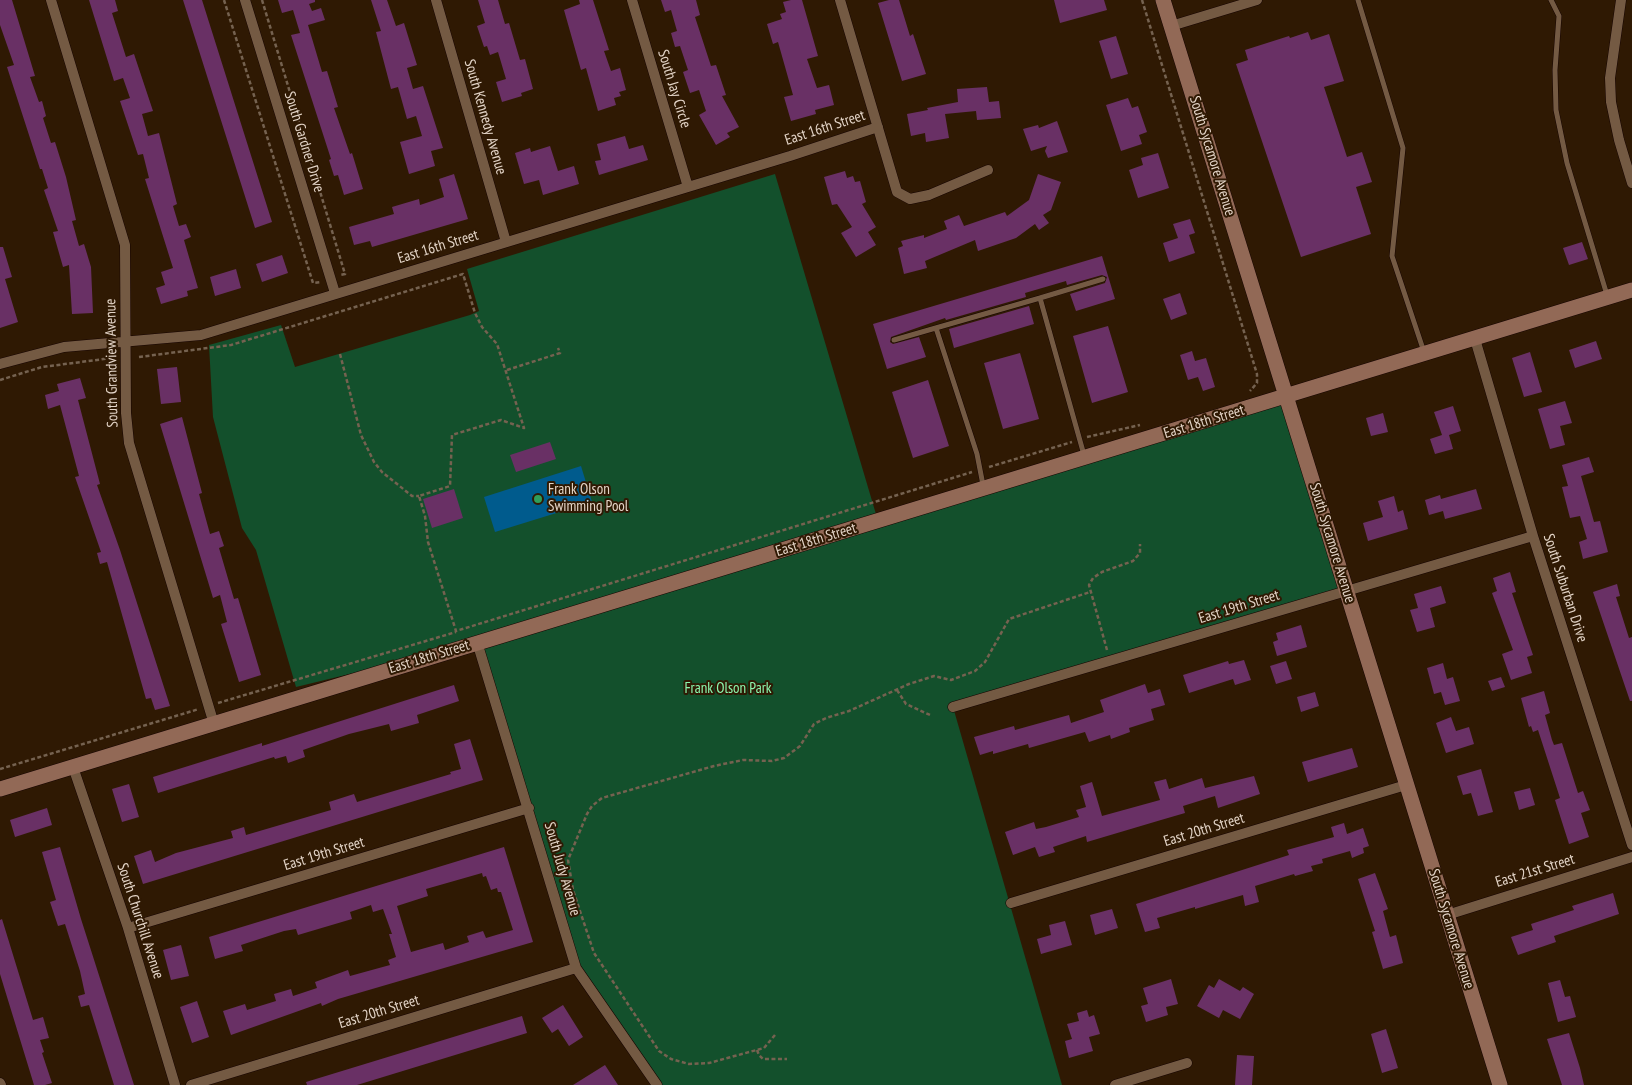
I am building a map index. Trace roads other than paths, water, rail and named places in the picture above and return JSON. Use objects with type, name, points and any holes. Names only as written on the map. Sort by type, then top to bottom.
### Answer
[{"type":"street","name":"South Grandview Avenue","points":[[50,0],[125,245],[126,413],[129,443],[214,724]]},
{"type":"street","name":"South Gardner Drive","points":[[245,0],[335,293]]},
{"type":"street","name":"South Kennedy Avenue","points":[[436,0],[506,242]]},
{"type":"street","name":"South Jay Circle","points":[[632,0],[688,187]]},
{"type":"street","points":[[840,0],[897,192],[910,199],[929,195],[988,170]]},
{"type":"street","name":"South Sycamore Avenue","points":[[1163,0],[1500,1085]]},
{"type":"street","points":[[1171,26],[1257,0]]},
{"type":"street","points":[[1621,0],[1610,78],[1610,94],[1619,140],[1632,183]]},
{"type":"street","name":"East 16th Street","points":[[0,364],[64,348],[126,340],[201,334],[688,187],[878,127]]},
{"type":"street","name":"East 18th Street","points":[[0,789],[1632,290]]},
{"type":"street","name":"South Suburban Drive","points":[[1475,339],[1533,536],[1632,845]]},
{"type":"street","name":"East 19th Street","points":[[953,707],[1533,536]]},
{"type":"street","name":"South Judy Avenue","points":[[477,642],[529,808],[576,968],[656,1085]]},
{"type":"street","name":"South Churchill Avenue","points":[[73,767],[128,928],[175,1085]]},
{"type":"street","name":"East 20th Street","points":[[1011,904],[1406,785]]},
{"type":"street","name":"East 19th Street","points":[[128,928],[529,808]]},
{"type":"street","name":"East 21st Street","points":[[1446,915],[1632,857]]},
{"type":"street","name":"East 20th Street","points":[[192,1085],[576,968]]},
{"type":"street","points":[[1115,1085],[1187,1063]]},
{"type":"lane","points":[[1358,0],[1403,148],[1392,256],[1424,355]]},
{"type":"lane","points":[[1551,0],[1559,16],[1555,70],[1556,110],[1566,157],[1608,298]]},
{"type":"lane","points":[[894,340],[1103,279]]},
{"type":"lane","points":[[1040,298],[1085,458]]},
{"type":"lane","points":[[936,328],[977,454],[984,489]]},
{"type":"water","name":"Frank Olson Swimming Pool","points":[[581,466],[592,502],[495,532],[484,497]]},
{"type":"place","name":"Frank Olson Swimming Pool","points":[[538,499]]},
{"type":"park label","name":"Frank Olson Park","points":[[728,689]]}]
